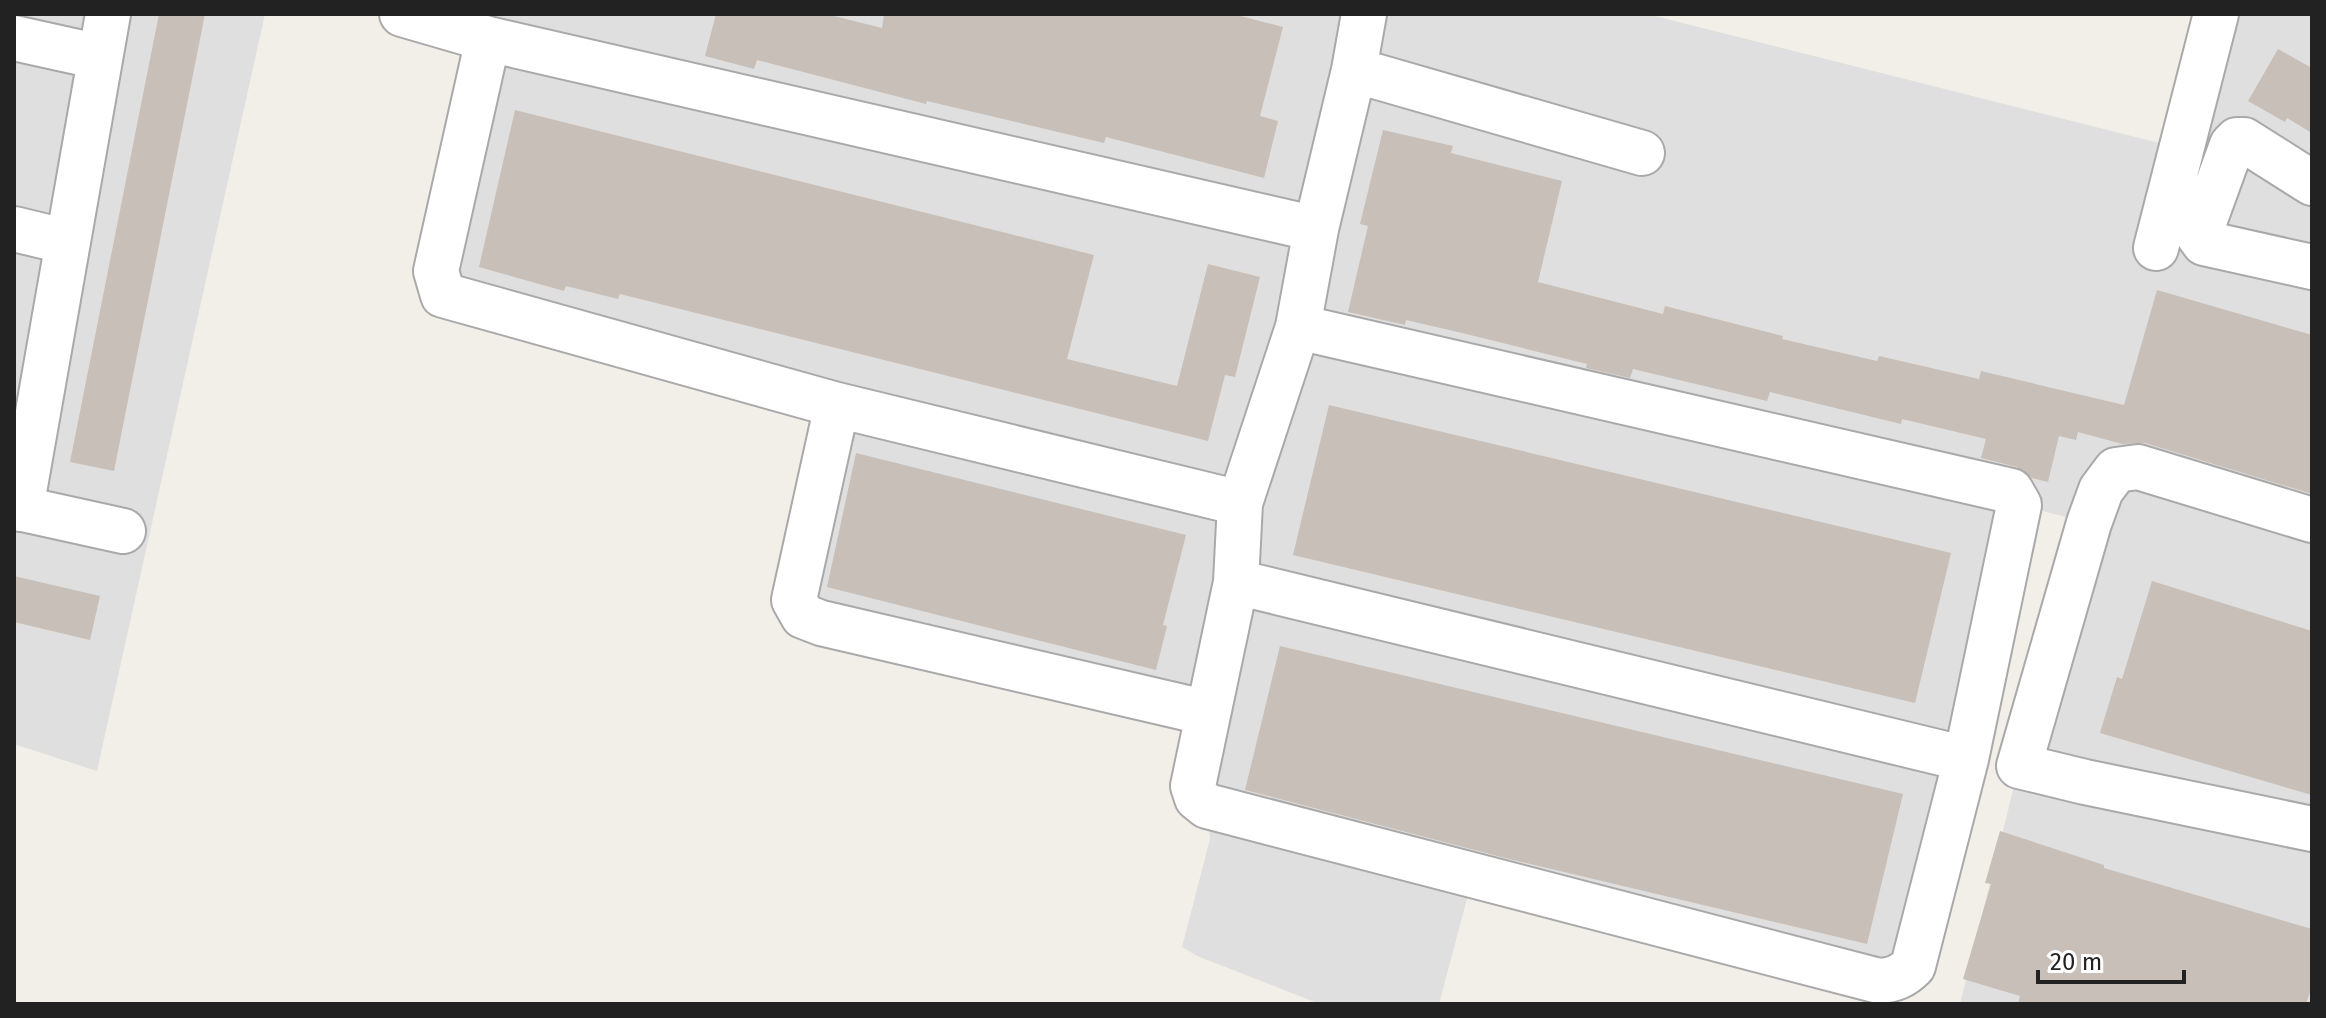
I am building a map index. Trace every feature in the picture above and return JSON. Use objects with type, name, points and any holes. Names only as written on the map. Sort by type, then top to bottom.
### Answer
[{"type":"street","points":[[108,14],[17,508],[123,531]]},
{"type":"street","points":[[402,14],[488,39],[1316,229]]},
{"type":"street","points":[[1298,327],[2011,491],[2019,505],[1966,759],[1913,966],[1905,974],[1892,981],[1879,981],[1207,806],[1197,798],[1193,786],[1236,582],[1240,503],[1298,327],[1316,229],[1354,70],[1364,14]]},
{"type":"street","points":[[2156,248],[2216,14]]},
{"type":"street","points":[[14,38],[100,57]]},
{"type":"street","points":[[488,39],[436,271],[443,295],[837,405],[1240,503]]},
{"type":"street","points":[[1354,70],[1642,153]]},
{"type":"street","points":[[2312,183],[2244,140],[2237,140],[2232,145],[2199,236],[2204,243],[2312,267]]},
{"type":"street","points":[[14,229],[68,242]]},
{"type":"street","points":[[837,405],[794,600],[803,616],[821,623],[1208,713]]},
{"type":"street","points":[[2312,520],[2138,467],[2116,470],[2101,490],[2089,523],[2019,766],[2312,829]]},
{"type":"street","points":[[1236,582],[1966,759]]},
{"type":"shaded area","points":[[14,14],[265,14],[97,771],[14,744]]},
{"type":"shaded area","points":[[402,14],[1647,14],[2187,150],[2222,14],[2312,14],[2312,1004],[1960,1004],[2019,766],[2089,523],[2019,505],[1913,966],[1473,876],[1439,1004],[1320,1004],[1197,956],[1182,947],[1210,839],[1207,807],[1208,713],[803,616],[837,405],[443,295],[484,38]]},
{"type":"building","points":[[159,14],[205,14],[114,471],[70,462]]},
{"type":"building","points":[[716,14],[826,14],[882,28],[884,14],[1233,14],[1283,27],[1260,116],[1278,121],[1264,178],[1106,137],[1104,143],[927,101],[926,104],[757,60],[754,69],[705,56]]},
{"type":"building","points":[[2278,49],[2312,68],[2312,133],[2248,101]]},
{"type":"building","points":[[515,110],[1094,255],[1067,359],[1177,386],[1208,264],[1260,277],[1235,377],[1225,375],[1208,441],[620,294],[618,299],[566,286],[564,291],[479,267]]},
{"type":"building","points":[[1383,130],[1453,146],[1451,153],[1562,181],[1538,282],[1663,314],[1665,306],[1783,336],[1782,339],[1877,361],[1879,356],[1979,379],[1981,371],[2124,405],[2157,290],[2312,335],[2312,494],[2145,443],[2122,444],[2078,432],[2076,440],[2059,436],[2048,482],[2032,478],[2017,467],[1981,458],[1986,439],[1902,419],[1901,424],[1770,392],[1767,401],[1633,369],[1630,378],[1462,333],[1406,320],[1405,325],[1348,312],[1368,226],[1360,224]]},
{"type":"building","points":[[1329,405],[1951,553],[1915,703],[1293,555]]},
{"type":"building","points":[[856,453],[1186,535],[1163,625],[1167,626],[1156,670],[827,587]]},
{"type":"building","points":[[14,576],[100,596],[90,640],[14,622]]},
{"type":"building","points":[[2152,581],[2312,631],[2312,795],[2100,733],[2117,677],[2122,679]]},
{"type":"building","points":[[1280,646],[1903,794],[1867,944],[1509,859],[1245,790]]},
{"type":"building","points":[[2000,831],[2104,865],[2104,868],[2312,929],[2312,986],[2306,1004],[2018,1004],[2020,996],[1963,979],[1991,884],[1985,883]]}]
